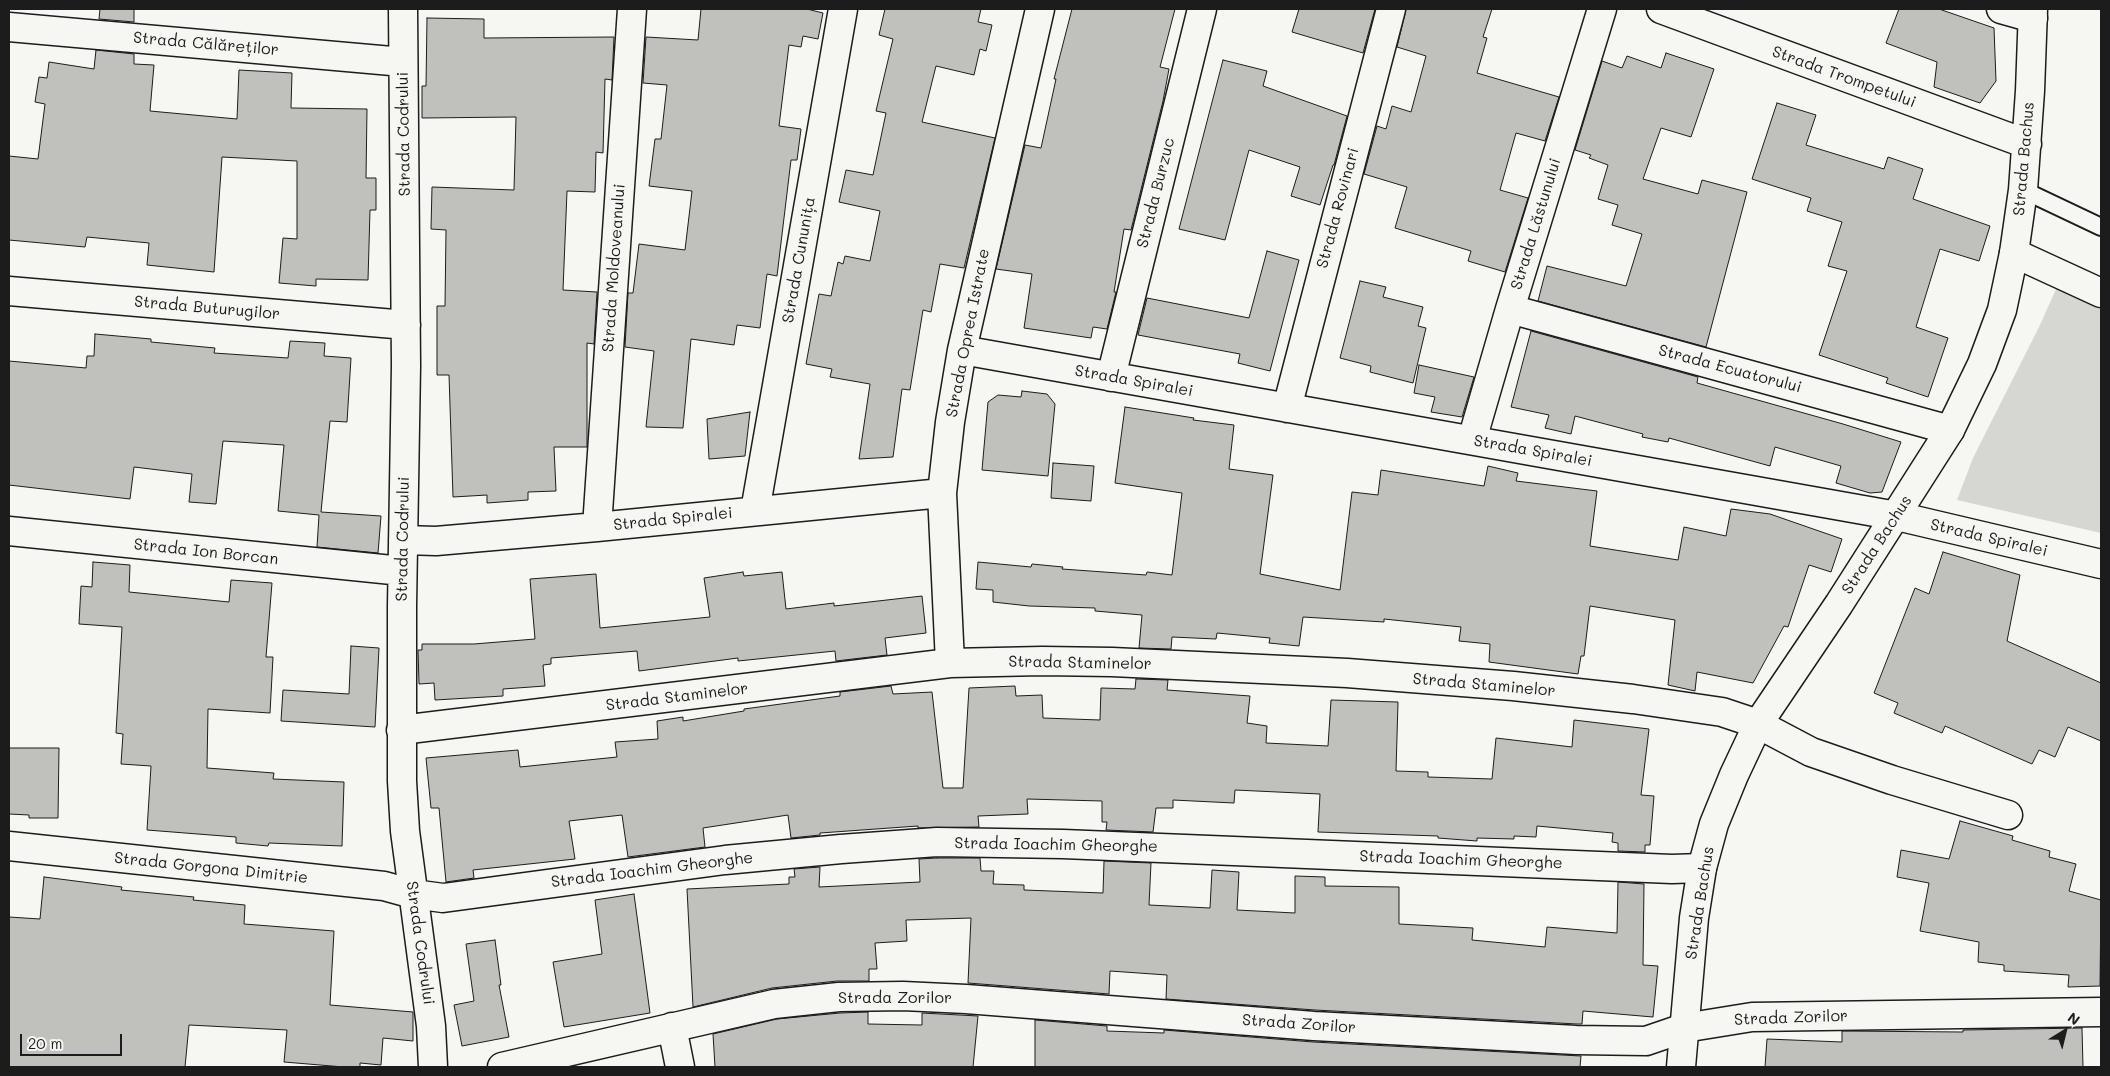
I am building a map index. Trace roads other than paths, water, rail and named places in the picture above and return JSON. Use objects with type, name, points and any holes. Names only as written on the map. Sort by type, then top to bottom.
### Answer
[{"type":"street","name":"Strada Codrului","points":[[403,9],[406,324],[401,730],[405,831],[431,1026],[433,1067]]},
{"type":"street","name":"Strada Moldoveanului","points":[[597,527],[632,9]]},
{"type":"street","name":"Strada Cununița","points":[[755,511],[843,9]]},
{"type":"street","name":"Strada Oprea Istrate","points":[[950,663],[942,493],[950,422],[962,350],[1040,9]]},
{"type":"street","name":"Strada Burzuc","points":[[1111,376],[1202,9]]},
{"type":"street","name":"Strada Rovinari","points":[[1287,408],[1391,9]]},
{"type":"street","name":"Strada Lăstunului","points":[[1472,440],[1602,9]]},
{"type":"street","name":"Strada Trompetului","points":[[1661,9],[2027,144]]},
{"type":"street","points":[[2001,9],[2033,14]]},
{"type":"street","name":"Strada Bachus","points":[[1680,1067],[1694,918],[1702,868],[1714,824],[1734,775],[1758,724],[1897,516],[1950,430],[1982,364],[2002,310],[2014,253],[2023,190],[2033,14]]},
{"type":"street","name":"Strada Călăreților","points":[[9,27],[403,62]]},
{"type":"street","points":[[2014,253],[2101,293]]},
{"type":"street","name":"Strada Buturugilor","points":[[9,291],[406,324]]},
{"type":"street","name":"Strada Ecuatorului","points":[[1510,309],[1950,430]]},
{"type":"street","name":"Strada Spiralei","points":[[962,350],[1897,516],[2101,564]]},
{"type":"street","name":"Strada Spiralei","points":[[403,540],[436,541],[597,527],[942,493]]},
{"type":"street","name":"Strada Ion Borcan","points":[[9,531],[402,572]]},
{"type":"street","name":"Strada Staminelor","points":[[401,730],[950,663],[1102,662],[1346,673],[1513,686],[1633,699],[1722,712],[1758,724],[1811,752],[1892,780],[2008,816]]},
{"type":"street","name":"Strada Ioachim Gheorghe","points":[[413,894],[443,898],[725,860],[841,848],[937,842],[1063,844],[1642,868],[1702,868]]},
{"type":"street","name":"Strada Gorgona Dimitrie","points":[[9,846],[384,886],[413,894]]},
{"type":"street","name":"Strada Zorilor","points":[[502,1067],[672,1026],[774,1004],[839,997],[903,996],[966,999],[1314,1026],[1576,1040],[1646,1041],[1684,1028],[1752,1017],[2101,1012]]},
{"type":"street","points":[[672,1026],[680,1067]]},
{"type":"lane","points":[[2023,190],[2101,226]]}]
